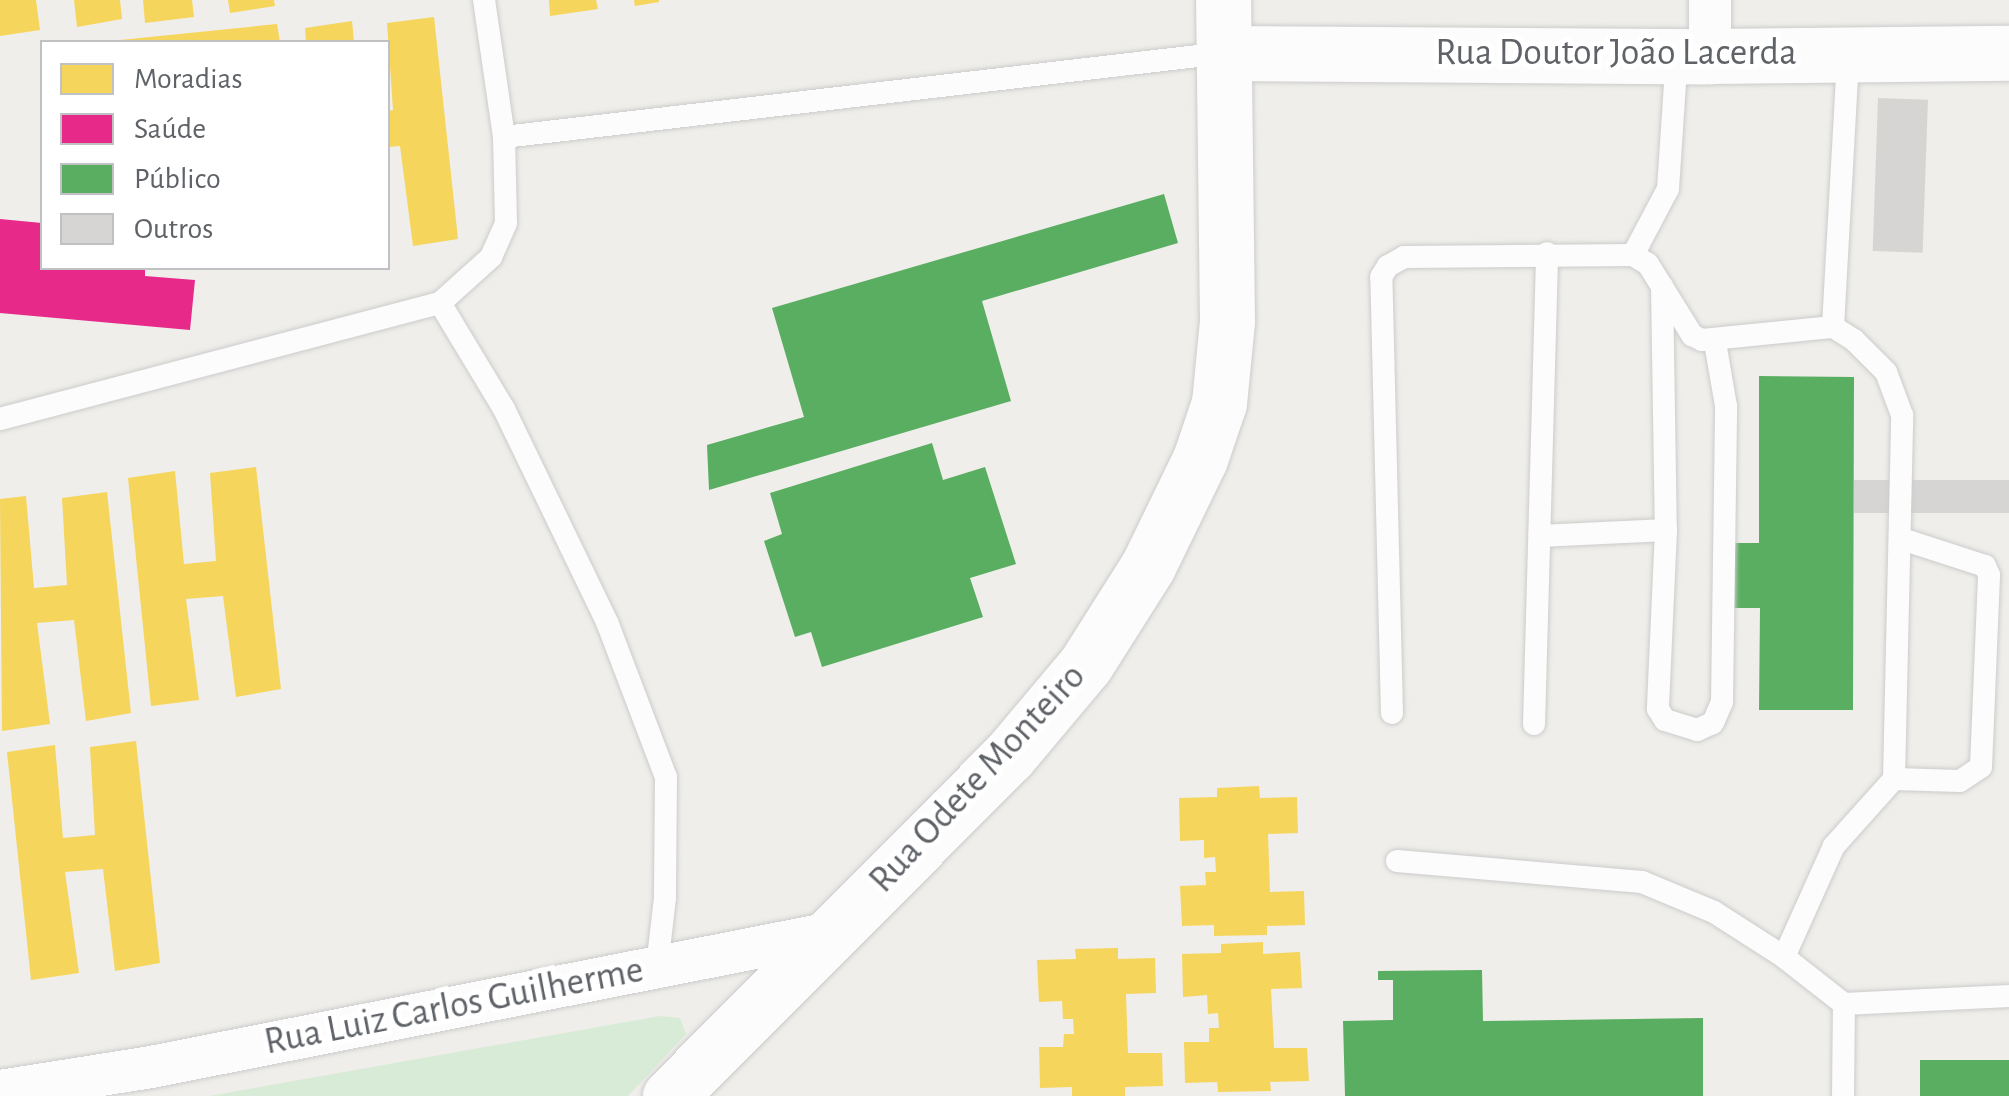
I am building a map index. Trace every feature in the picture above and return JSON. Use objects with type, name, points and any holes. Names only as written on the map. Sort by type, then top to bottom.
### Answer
[{"type":"main road","name":"Rua Doutor João Lacerda","points":[[1223,26],[1693,56],[2009,53]]},
{"type":"main road","name":"Rua Odete Monteiro","points":[[670,1096],[1008,757],[1086,664],[1148,566],[1200,459],[1218,403],[1227,321],[1223,26]]},
{"type":"street","points":[[1693,56],[1710,0]]},
{"type":"street","name":"Rua Luiz Carlos Guilherme","points":[[0,1091],[82,1088],[836,932]]},
{"type":"lane","points":[[0,419],[440,303],[491,257],[506,224],[504,137],[484,0]]},
{"type":"lane","points":[[504,137],[1223,26]]},
{"type":"lane","points":[[1833,327],[1848,54]]},
{"type":"lane","points":[[1632,255],[1668,189],[1693,56]]},
{"type":"lane","points":[[1534,724],[1547,253]]},
{"type":"lane","points":[[1392,713],[1382,277],[1388,266],[1404,257],[1632,255],[1648,264],[1692,335],[1715,342],[1833,327],[1854,340],[1886,372],[1902,415],[1894,778],[1834,846],[1784,957]]},
{"type":"lane","points":[[1662,286],[1666,530],[1658,709],[1665,720],[1697,730],[1713,723],[1722,702],[1726,406],[1715,342]]},
{"type":"lane","points":[[440,303],[504,409],[606,622],[666,777],[666,898],[657,966]]},
{"type":"lane","points":[[1540,536],[1666,530]]},
{"type":"lane","points":[[1894,778],[1960,782],[1980,768],[1989,575],[1984,566],[1902,539]]},
{"type":"lane","points":[[1397,861],[1642,882],[1714,912],[1784,957],[1844,1004],[2009,996]]},
{"type":"lane","points":[[1844,1004],[1844,1096]]},
{"type":"green space","points":[[660,1016],[680,1018],[686,1034],[628,1096],[209,1096]]},
{"type":"building: Moradias","points":[[0,0],[36,0],[40,30],[0,36]]},
{"type":"building: Moradias","points":[[74,0],[120,0],[122,19],[77,27]]},
{"type":"building: Moradias","points":[[143,0],[192,0],[194,17],[145,23]]},
{"type":"building: Moradias","points":[[228,0],[274,0],[275,6],[230,13]]},
{"type":"building: Moradias","points":[[549,0],[596,0],[598,9],[550,16]]},
{"type":"building: Moradias","points":[[634,0],[659,0],[659,2],[635,6]]},
{"type":"building: Moradias","points":[[434,17],[458,239],[413,246],[400,146],[390,147],[393,110],[387,23]]},
{"type":"building: Moradias","points":[[352,21],[354,40],[306,40],[305,28]]},
{"type":"building: Moradias","points":[[277,24],[280,40],[120,40]]},
{"type":"building: Moradias","points":[[256,467],[281,689],[236,697],[223,596],[186,599],[199,700],[151,706],[128,478],[175,471],[184,564],[216,561],[210,473]]},
{"type":"building: Moradias","points":[[107,492],[131,713],[86,721],[74,620],[37,623],[50,724],[2,731],[0,499],[26,496],[34,588],[67,585],[62,498]]},
{"type":"building: Moradias","points":[[136,741],[160,963],[115,971],[103,869],[65,872],[79,973],[31,980],[7,752],[55,745],[63,838],[95,835],[90,747]]},
{"type":"building: Moradias","points":[[1259,786],[1260,798],[1297,797],[1298,833],[1268,834],[1270,892],[1304,891],[1305,925],[1267,926],[1267,935],[1214,936],[1214,925],[1182,926],[1180,886],[1206,885],[1205,872],[1216,872],[1215,857],[1204,858],[1204,840],[1180,841],[1179,798],[1217,797],[1217,788]]},
{"type":"building: Moradias","points":[[1263,942],[1263,954],[1300,952],[1302,988],[1271,989],[1274,1048],[1307,1048],[1309,1081],[1270,1082],[1271,1091],[1218,1092],[1217,1082],[1185,1083],[1184,1042],[1209,1042],[1209,1028],[1219,1028],[1218,1013],[1208,1014],[1207,995],[1183,997],[1182,954],[1221,953],[1221,944]]},
{"type":"building: Moradias","points":[[1118,948],[1118,959],[1155,958],[1156,993],[1126,994],[1128,1053],[1162,1053],[1163,1086],[1125,1087],[1125,1096],[1072,1096],[1072,1087],[1040,1088],[1039,1047],[1063,1047],[1064,1034],[1074,1034],[1073,1019],[1063,1019],[1062,1001],[1039,1002],[1037,960],[1076,959],[1075,949]]},
{"type":"building: Saúde","points":[[0,219],[40,223],[40,270],[145,270],[145,276],[195,280],[190,330],[0,313]]},
{"type":"building: Público","points":[[1164,194],[1178,243],[982,301],[1011,401],[709,490],[707,445],[804,417],[772,308]]},
{"type":"building: Público","points":[[1759,376],[1854,377],[1853,710],[1759,710],[1760,608],[1733,608],[1734,543],[1759,543]]},
{"type":"building: Público","points":[[932,443],[943,480],[985,467],[1016,564],[970,578],[983,617],[822,667],[811,632],[795,637],[764,541],[782,534],[770,493]]},
{"type":"building: Público","points":[[1482,970],[1483,1021],[1703,1018],[1703,1096],[1345,1096],[1343,1021],[1393,1020],[1393,980],[1378,980],[1378,971]]},
{"type":"building: Público","points":[[1920,1060],[2009,1060],[2009,1096],[1920,1096]]},
{"type":"building: Outros","points":[[1878,98],[1928,100],[1923,253],[1873,251]]},
{"type":"building: Outros","points":[[1854,480],[2009,480],[2009,513],[1854,513]]}]
